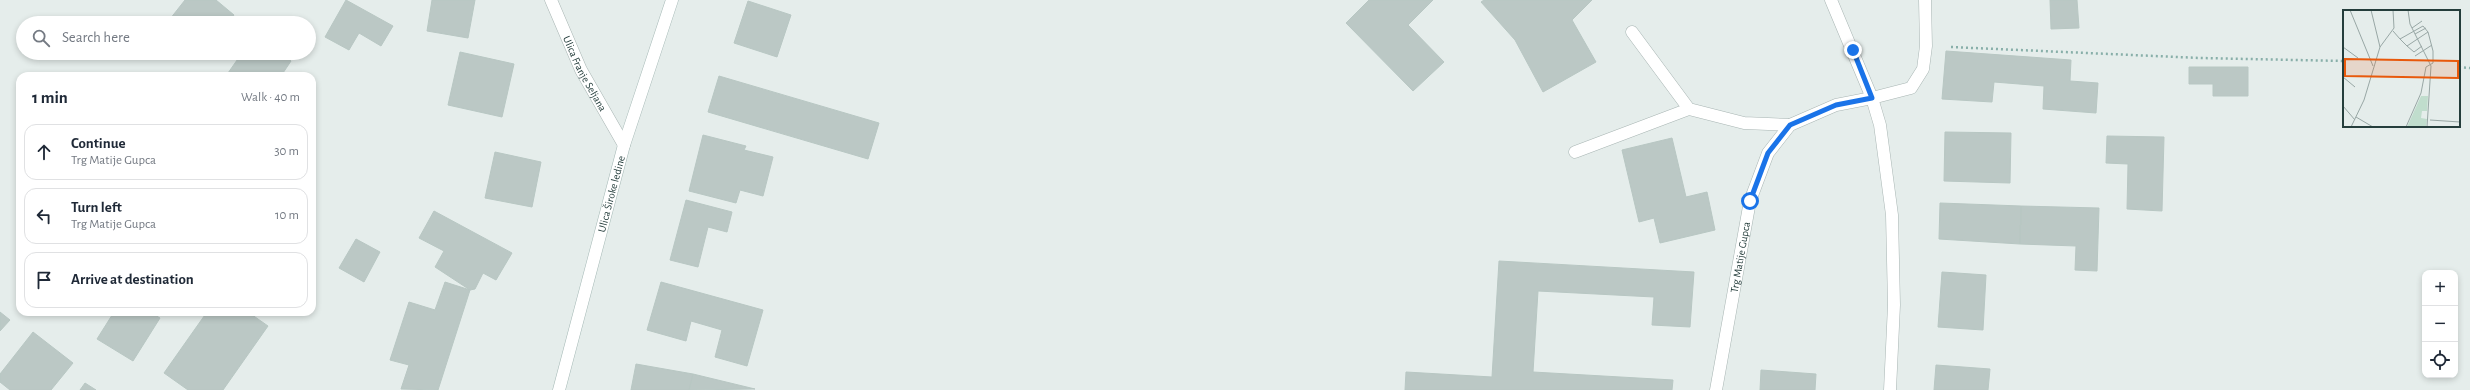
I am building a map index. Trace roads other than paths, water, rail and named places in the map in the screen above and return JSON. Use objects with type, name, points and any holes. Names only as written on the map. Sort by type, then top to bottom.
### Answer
[{"type":"street","name":"Ulica Franje Seljana","points":[[551,0],[582,70],[624,145]]},
{"type":"street","name":"Ulica Široke ledine","points":[[560,390],[624,145],[672,0]]},
{"type":"street","points":[[1830,0],[1872,98],[1880,125],[1892,215],[1894,305],[1890,390]]},
{"type":"street","name":"Trg Matije Gupca","points":[[1716,390],[1750,201],[1768,153],[1790,125],[1836,105],[1911,88],[1923,69],[1926,46],[1925,0]]},
{"type":"street","points":[[1632,32],[1690,109]]},
{"type":"street","points":[[1575,152],[1690,109],[1744,122],[1790,125]]}]
